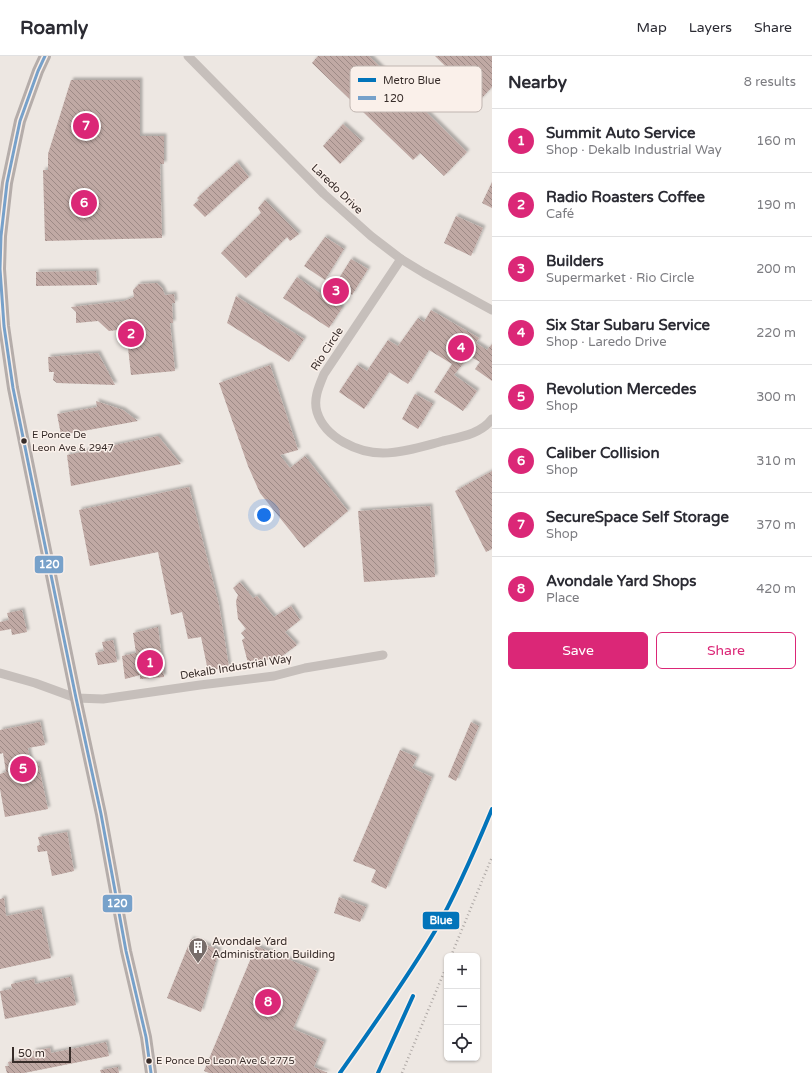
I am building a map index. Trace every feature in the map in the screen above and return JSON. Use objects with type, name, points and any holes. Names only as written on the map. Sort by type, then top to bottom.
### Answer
[{"type":"main road","points":[[45,56],[20,121],[4,201],[1,236],[1,287],[4,326],[11,374],[76,698],[101,814],[126,951],[146,1037],[151,1073]]},
{"type":"street","name":"Laredo Drive","points":[[188,56],[324,194],[366,232],[401,259],[442,284],[492,310]]},
{"type":"street","name":"Rio Circle","points":[[401,259],[324,374],[316,396],[316,404],[320,419],[330,431],[343,441],[359,449],[384,453],[403,451],[473,433],[486,426],[492,419]]},
{"type":"street","name":"Dekalb Industrial Way","points":[[0,673],[76,698],[102,699],[274,676],[305,668],[383,655]]},
{"type":"building","points":[[318,56],[369,56],[379,66],[350,66],[350,99],[312,63]]},
{"type":"building","points":[[435,56],[492,56],[492,87],[482,98],[482,66],[445,66]]},
{"type":"building","points":[[71,80],[140,80],[140,136],[164,136],[164,164],[160,164],[162,238],[45,241],[43,170],[48,170],[48,154]]},
{"type":"building","points":[[363,112],[426,112],[467,152],[444,176],[420,153],[413,160]]},
{"type":"building","points":[[343,124],[362,141],[340,164],[323,146]]},
{"type":"building","points":[[237,162],[249,177],[205,217],[193,205],[199,200],[197,198]]},
{"type":"building","points":[[492,182],[492,208],[482,203]]},
{"type":"building","points":[[265,200],[299,234],[290,241],[287,237],[246,278],[221,253],[261,213],[258,208]]},
{"type":"building","points":[[456,216],[483,228],[471,256],[444,243]]},
{"type":"building","points":[[325,237],[344,249],[325,280],[304,266]]},
{"type":"building","points":[[351,259],[368,269],[352,295],[336,283]]},
{"type":"building","points":[[96,271],[97,285],[36,286],[36,272]]},
{"type":"building","points":[[297,277],[342,308],[329,328],[283,298]]},
{"type":"building","points":[[157,283],[162,288],[165,295],[174,294],[175,303],[172,303],[173,323],[170,323],[175,371],[131,375],[126,329],[109,331],[98,321],[76,323],[76,312],[71,307],[124,301],[134,297],[133,290],[139,284]]},
{"type":"building","points":[[236,296],[304,339],[289,362],[227,323]]},
{"type":"building","points":[[431,310],[479,338],[476,343],[487,350],[492,344],[492,381],[475,369],[480,362],[469,356],[454,375],[477,391],[463,411],[434,392],[452,364],[429,350],[408,384],[389,372],[364,409],[339,392],[357,365],[367,371],[388,340],[398,346],[418,318],[424,322]]},
{"type":"building","points":[[98,353],[115,385],[57,383],[53,380],[54,372],[49,372],[48,357]]},
{"type":"building","points":[[270,365],[298,450],[280,455],[290,468],[305,456],[348,511],[304,548],[260,493],[248,466],[219,383]]},
{"type":"building","points":[[415,394],[433,404],[418,429],[402,419]]},
{"type":"building","points":[[96,401],[123,410],[138,421],[61,435],[57,414],[97,407]]},
{"type":"building","points":[[158,436],[181,464],[71,486],[67,455]]},
{"type":"building","points":[[492,471],[492,549],[486,552],[455,491]]},
{"type":"building","points":[[189,487],[219,605],[229,667],[208,671],[201,637],[188,639],[182,612],[171,615],[158,552],[90,566],[79,510]]},
{"type":"building","points":[[430,506],[435,577],[364,582],[358,511]]},
{"type":"building","points":[[240,582],[253,598],[257,596],[274,617],[291,606],[300,620],[285,632],[297,645],[273,663],[270,659],[248,663],[242,640],[245,638],[241,633],[246,629],[238,619],[236,601],[238,595],[233,588]]},
{"type":"building","points":[[22,610],[27,632],[12,635],[11,629],[0,631],[0,622],[9,620],[7,613]]},
{"type":"building","points":[[158,627],[164,677],[140,679],[140,675],[125,679],[122,656],[136,653],[133,633]]},
{"type":"building","points":[[113,640],[117,662],[98,665],[95,653],[104,651],[102,642]]},
{"type":"building","points":[[40,722],[45,745],[28,748],[31,765],[38,763],[48,809],[5,817],[0,789],[0,774],[6,772],[3,753],[0,754],[0,730]]},
{"type":"building","points":[[471,722],[479,726],[456,781],[448,777]]},
{"type":"building","points":[[400,750],[417,757],[412,768],[432,777],[386,889],[371,882],[376,870],[353,861]]},
{"type":"building","points":[[67,832],[74,871],[52,876],[47,851],[38,852],[37,846],[40,845],[38,837]]},
{"type":"building","points":[[339,897],[366,907],[360,922],[334,913]]},
{"type":"building","points":[[4,898],[6,916],[41,909],[51,958],[0,969],[0,899]]},
{"type":"building","name":"Avondale Yard Administration Building","points":[[191,939],[219,950],[201,1012],[167,998]]},
{"type":"building","points":[[256,946],[317,971],[293,1029],[324,1042],[314,1067],[328,1073],[209,1073],[204,1071]]},
{"type":"building","points":[[70,977],[76,1005],[5,1019],[0,991],[12,989],[11,984],[34,979],[35,984]]},
{"type":"building","points":[[106,1042],[109,1056],[24,1073],[7,1073],[5,1066],[9,1066],[8,1062],[34,1056],[33,1051],[50,1048],[51,1053]]},
{"type":"building","points":[[118,1067],[119,1073],[101,1073],[100,1070]]},
{"type":"railway","points":[[452,953],[492,857]]},
{"type":"railway","points":[[402,1073],[444,972]]},
{"type":"metro line","name":"Blue","points":[[340,1073],[401,985],[435,931],[458,886],[492,809]]},
{"type":"metro line","name":"Blue","points":[[378,1073],[413,996]]},
{"type":"transit line","name":"120","points":[[45,56],[20,121],[7,183],[1,236],[0,269],[4,326],[13,388],[101,814],[126,951],[146,1037],[151,1073]]},
{"type":"place","name":"SecureSpace Self Storage","points":[[86,126]]},
{"type":"place","name":"Caliber Collision","points":[[84,203]]},
{"type":"place","name":"Builders","points":[[336,291]]},
{"type":"place","name":"Radio Roasters Coffee","points":[[131,334]]},
{"type":"place","name":"Six Star Subaru Service","points":[[461,348]]},
{"type":"place","name":"E Ponce De Leon Ave & 2947","points":[[24,441]]},
{"type":"place","name":"Summit Auto Service","points":[[150,663]]},
{"type":"place","name":"Revolution Mercedes","points":[[23,769]]},
{"type":"place","name":"Avondale Yard Administration Building","points":[[198,964]]},
{"type":"place","name":"Avondale Yard Shops","points":[[268,1002]]},
{"type":"place","name":"E Ponce De Leon Ave & 2775","points":[[149,1061]]}]
